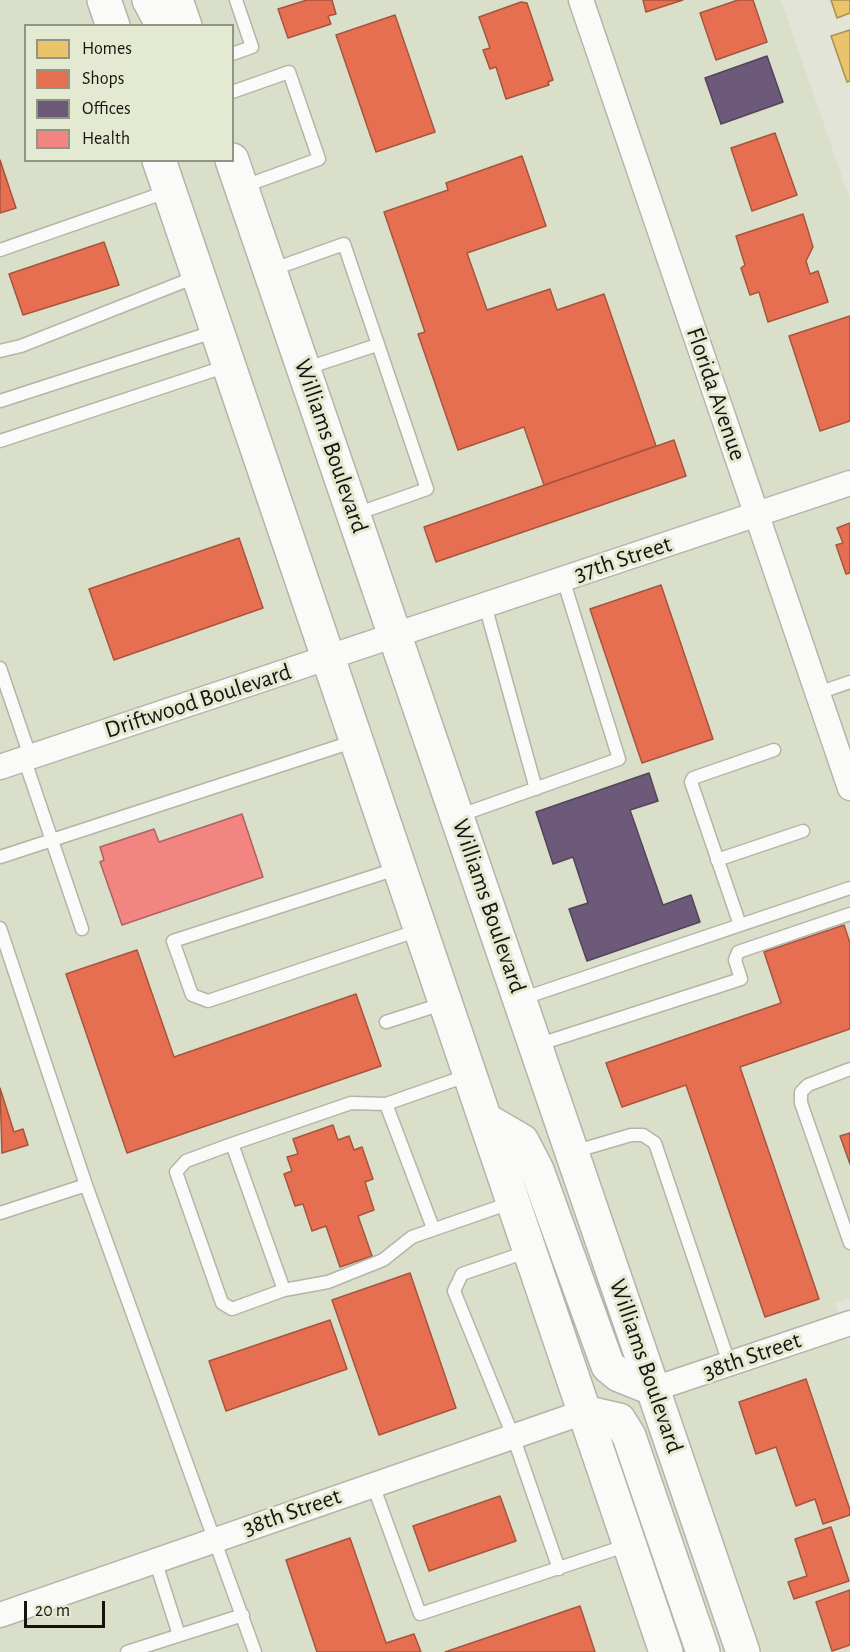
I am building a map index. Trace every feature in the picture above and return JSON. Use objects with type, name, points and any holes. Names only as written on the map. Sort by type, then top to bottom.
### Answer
[{"type":"main road","points":[[104,0],[112,24]]},
{"type":"main road","points":[[149,0],[162,24]]},
{"type":"main road","points":[[176,0],[184,24]]},
{"type":"main road","points":[[160,162],[666,1652]]},
{"type":"main road","name":"Williams Boulevard","points":[[236,174],[396,634],[743,1652]]},
{"type":"main road","points":[[486,1120],[522,1141],[537,1170],[608,1366],[619,1375],[654,1389]]},
{"type":"main road","points":[[584,1412],[619,1420],[629,1436],[703,1652]]},
{"type":"street","name":"Florida Avenue","points":[[581,0],[850,788]]},
{"type":"street","name":"37th Street","points":[[396,634],[850,483]]},
{"type":"street","name":"Driftwood Boulevard","points":[[0,767],[396,634]]},
{"type":"street","name":"38th Street","points":[[654,1389],[850,1323]]},
{"type":"street","name":"38th Street","points":[[0,1615],[584,1412]]},
{"type":"lane","points":[[234,53],[252,47],[236,0]]},
{"type":"lane","points":[[234,91],[289,72],[318,159],[236,174]]},
{"type":"lane","points":[[0,250],[170,191]]},
{"type":"lane","points":[[270,270],[344,244],[427,489],[354,515]]},
{"type":"lane","points":[[0,351],[21,346],[199,276]]},
{"type":"lane","points":[[0,401],[217,331]]},
{"type":"lane","points":[[304,369],[377,345]]},
{"type":"lane","points":[[0,441],[229,365]]},
{"type":"lane","points":[[458,816],[619,759],[563,579]]},
{"type":"lane","points":[[485,604],[536,789]]},
{"type":"lane","points":[[0,668],[51,840],[82,929]]},
{"type":"lane","points":[[818,693],[850,682]]},
{"type":"lane","points":[[0,857],[357,740]]},
{"type":"lane","points":[[740,925],[691,783],[693,778],[774,750]]},
{"type":"lane","points":[[717,860],[803,831]]},
{"type":"lane","points":[[400,868],[173,941],[192,995],[207,1001],[421,929]]},
{"type":"lane","points":[[520,999],[850,888]]},
{"type":"lane","points":[[536,1045],[741,979],[735,960],[738,952],[850,914]]},
{"type":"lane","points":[[0,928],[86,1185],[255,1652]]},
{"type":"lane","points":[[386,1022],[446,1003]]},
{"type":"lane","points":[[850,1069],[808,1085],[801,1092],[801,1102],[850,1244]]},
{"type":"lane","points":[[470,1074],[386,1104],[351,1103],[186,1161],[176,1172],[222,1303],[232,1309],[284,1290],[328,1282],[383,1260],[412,1237],[513,1202]]},
{"type":"lane","points":[[386,1104],[433,1228]]},
{"type":"lane","points":[[573,1152],[631,1135],[643,1135],[654,1143],[729,1363]]},
{"type":"lane","points":[[232,1144],[284,1290]]},
{"type":"lane","points":[[0,1213],[86,1185]]},
{"type":"lane","points":[[530,1250],[462,1274],[454,1291],[513,1436],[559,1569]]},
{"type":"lane","points":[[373,1485],[420,1614],[629,1545]]},
{"type":"lane","points":[[155,1560],[179,1635]]},
{"type":"lane","points":[[127,1652],[243,1615]]},
{"type":"shaded area","points":[[0,0],[781,0],[850,200],[850,1298],[835,1303],[850,1347],[850,1652],[0,1652]]},
{"type":"building: Homes","points":[[831,0],[850,0],[850,13],[837,18]]},
{"type":"building: Homes","points":[[850,30],[850,81],[847,82],[831,36]]},
{"type":"building: Shops","points":[[307,0],[332,0],[336,14],[328,16],[331,24],[288,38],[278,9]]},
{"type":"building: Shops","points":[[643,0],[683,0],[646,12]]},
{"type":"building: Shops","points":[[738,0],[753,0],[767,42],[716,60],[700,13]]},
{"type":"building: Shops","points":[[521,2],[527,3],[553,80],[548,82],[549,85],[506,99],[496,67],[490,69],[483,50],[490,48],[479,17]]},
{"type":"building: Shops","points":[[395,15],[435,132],[376,152],[336,35]]},
{"type":"building: Shops","points":[[775,133],[797,195],[752,211],[731,148]]},
{"type":"building: Shops","points":[[522,156],[546,226],[467,253],[487,310],[550,289],[557,310],[604,294],[656,446],[544,485],[524,427],[458,450],[418,334],[425,332],[384,212],[448,190],[446,183]]},
{"type":"building: Shops","points":[[0,160],[16,208],[0,213]]},
{"type":"building: Shops","points":[[803,214],[813,247],[806,261],[810,274],[818,271],[828,302],[768,322],[759,292],[750,295],[741,268],[745,265],[736,236]]},
{"type":"building: Shops","points":[[104,242],[119,285],[23,315],[9,274]]},
{"type":"building: Shops","points":[[850,316],[850,421],[820,431],[789,336]]},
{"type":"building: Shops","points":[[674,440],[686,476],[436,562],[424,527]]},
{"type":"building: Shops","points":[[850,523],[850,573],[846,574],[836,545],[843,543],[837,528]]},
{"type":"building: Shops","points":[[239,538],[263,608],[114,660],[89,589]]},
{"type":"building: Shops","points":[[661,585],[713,739],[642,763],[590,609]]},
{"type":"building: Shops","points":[[844,925],[850,943],[850,1029],[740,1067],[819,1299],[765,1317],[686,1085],[622,1107],[606,1063],[781,1003],[764,952]]},
{"type":"building: Shops","points":[[137,950],[174,1057],[356,994],[381,1066],[127,1153],[66,974]]},
{"type":"building: Shops","points":[[0,1088],[14,1132],[23,1129],[28,1145],[2,1153]]},
{"type":"building: Shops","points":[[333,1125],[338,1140],[349,1136],[354,1150],[362,1147],[373,1179],[365,1182],[374,1210],[358,1216],[372,1256],[340,1267],[326,1226],[312,1231],[303,1204],[295,1206],[284,1174],[292,1171],[287,1157],[298,1154],[293,1139]]},
{"type":"building: Shops","points":[[850,1133],[850,1164],[840,1136]]},
{"type":"building: Shops","points":[[410,1273],[456,1408],[379,1435],[332,1300]]},
{"type":"building: Shops","points":[[330,1320],[347,1369],[226,1411],[209,1361]]},
{"type":"building: Shops","points":[[806,1379],[850,1510],[850,1515],[823,1524],[815,1499],[796,1506],[776,1447],[756,1454],[739,1402]]},
{"type":"building: Shops","points":[[500,1496],[516,1541],[429,1571],[413,1526]]},
{"type":"building: Shops","points":[[831,1527],[849,1581],[794,1599],[788,1582],[807,1576],[795,1539]]},
{"type":"building: Shops","points":[[350,1538],[386,1643],[414,1634],[421,1652],[317,1652],[286,1560]]},
{"type":"building: Shops","points":[[850,1590],[850,1645],[832,1651],[816,1602]]},
{"type":"building: Shops","points":[[580,1606],[595,1652],[445,1652]]},
{"type":"building: Offices","points":[[767,56],[783,102],[721,124],[705,78]]},
{"type":"building: Offices","points":[[649,773],[658,801],[630,810],[663,905],[691,895],[700,922],[587,961],[569,909],[588,903],[573,857],[553,864],[536,812]]},
{"type":"building: Health","points":[[242,814],[263,877],[122,925],[100,862],[104,860],[100,847],[154,829],[159,842]]}]
